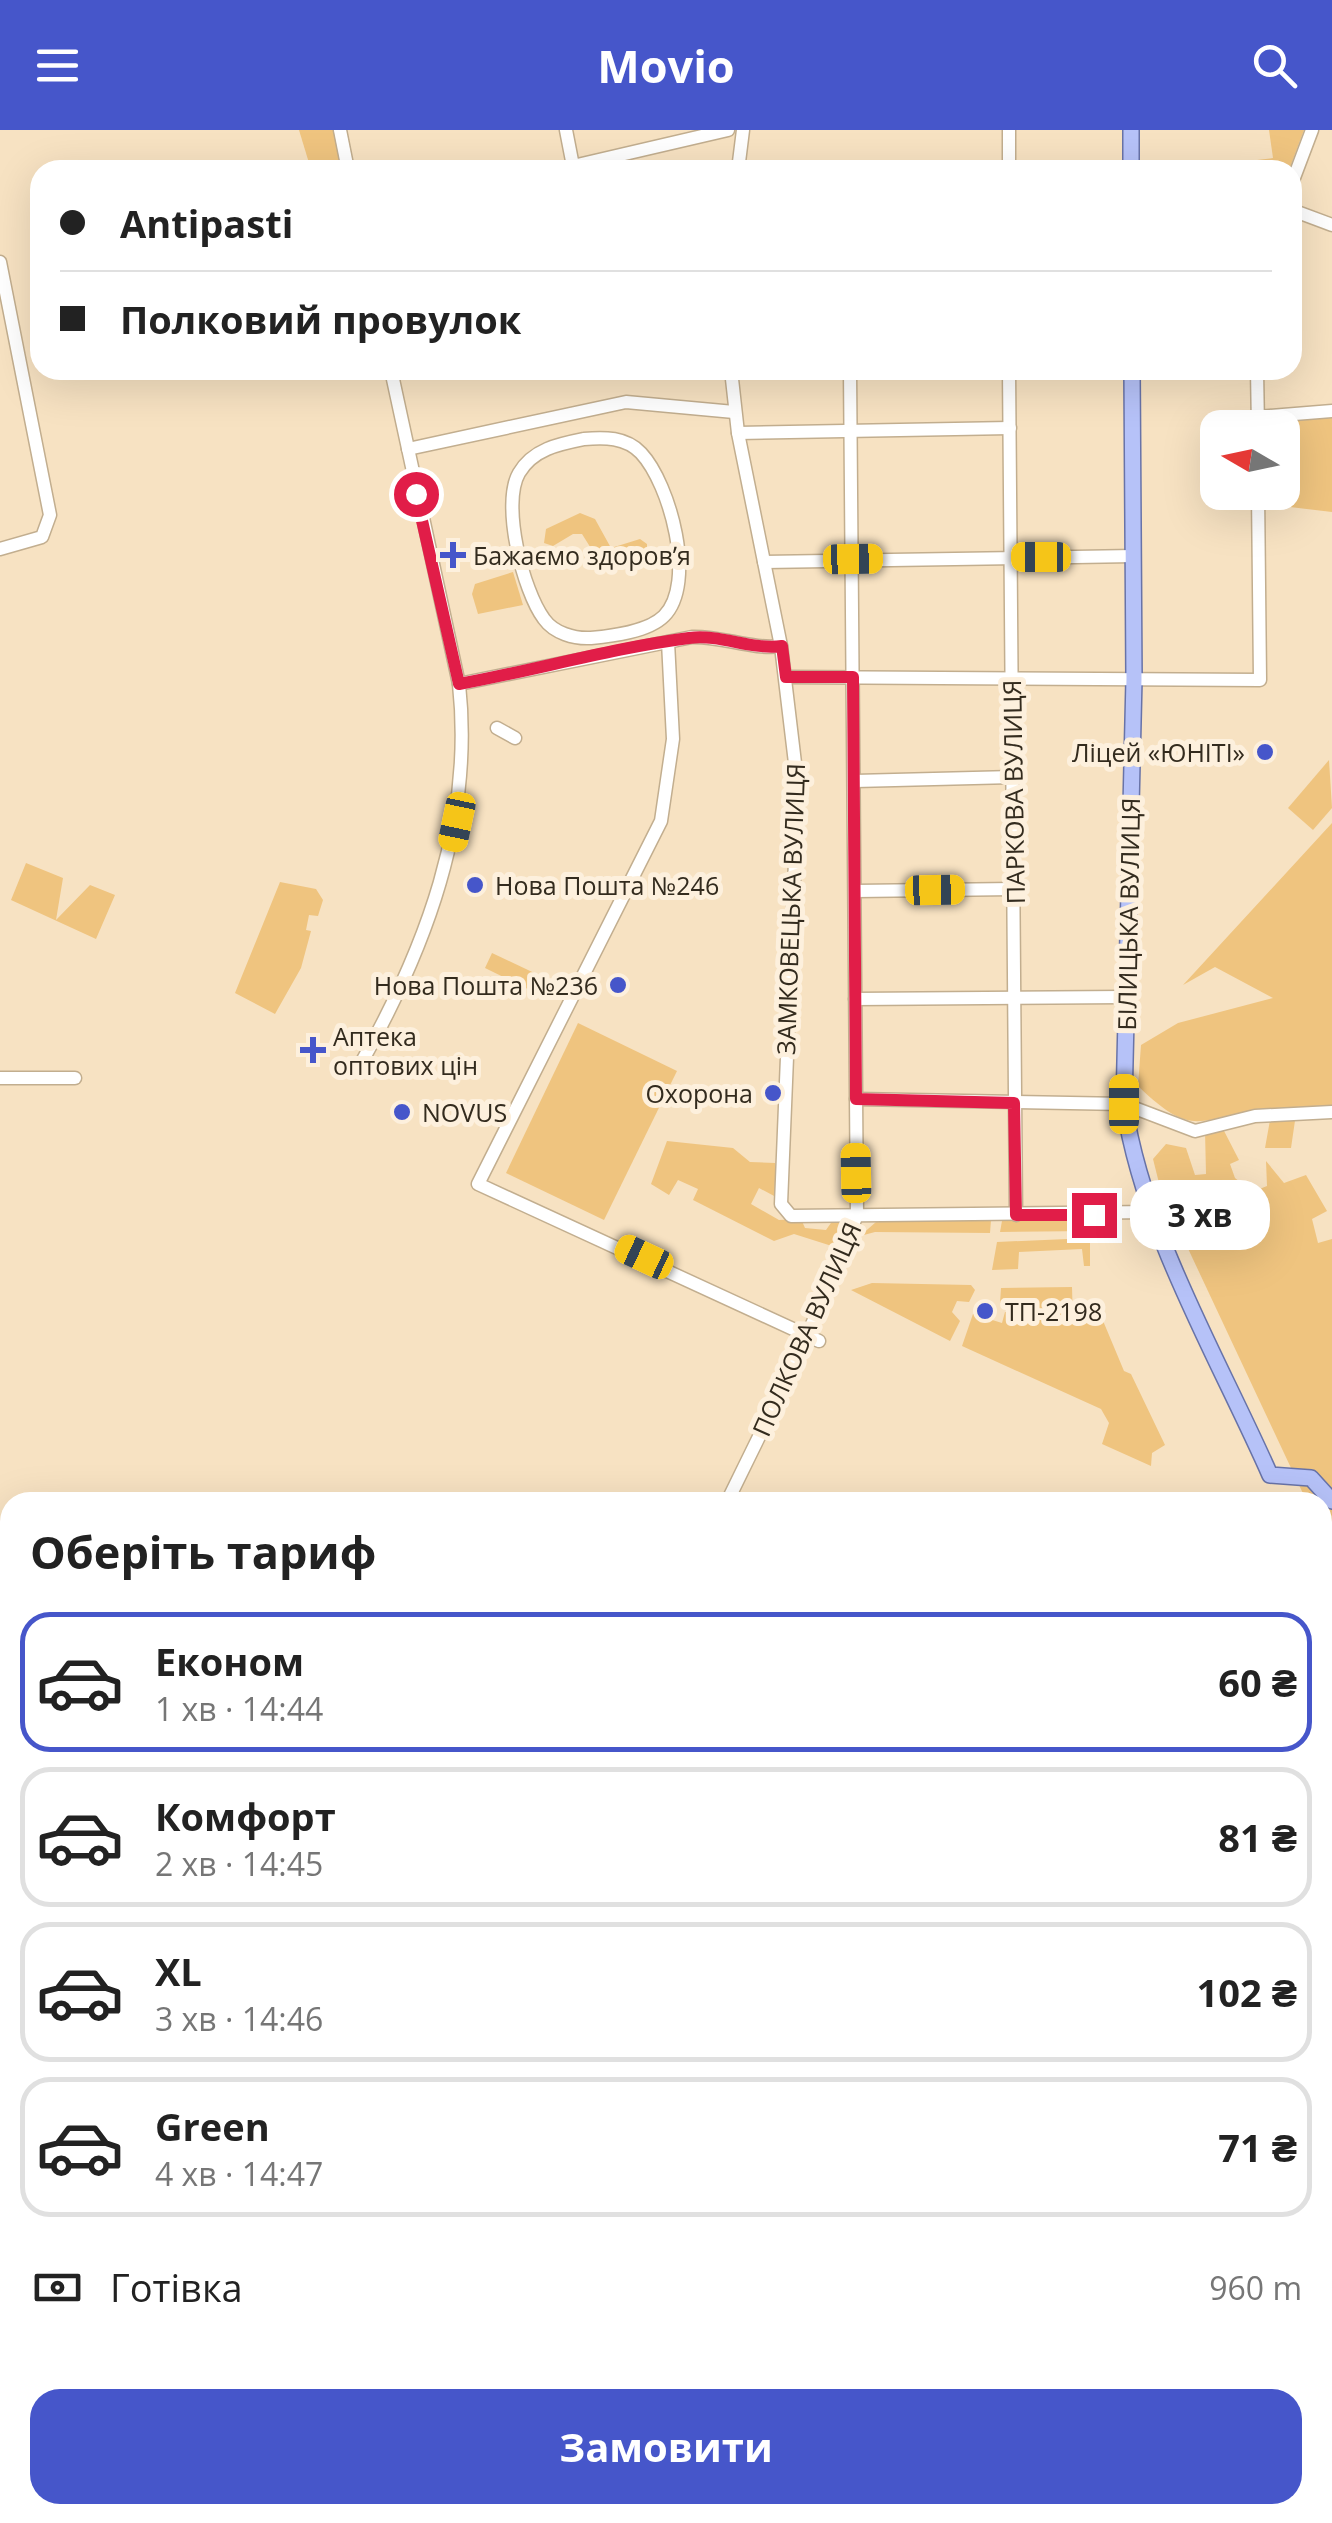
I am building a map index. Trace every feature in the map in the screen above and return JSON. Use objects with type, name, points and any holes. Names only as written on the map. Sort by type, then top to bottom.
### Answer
[{"type":"main road","points":[[1131,160],[1132,130]]},
{"type":"main road","name":"БІЛИЦЬКА ВУЛИЦЯ","points":[[1132,380],[1134,679],[1124,1104],[1131,1150],[1152,1212],[1270,1475],[1311,1478],[1324,1492]]},
{"type":"street","points":[[340,130],[346,160]]},
{"type":"street","points":[[566,130],[573,160]]},
{"type":"street","points":[[600,160],[728,130]]},
{"type":"street","points":[[739,160],[742,130]]},
{"type":"street","points":[[1009,130],[1009,160]]},
{"type":"street","points":[[1301,160],[1312,130]]},
{"type":"street","points":[[1302,214],[1332,225]]},
{"type":"street","points":[[0,262],[50,515],[48,526],[33,542],[0,550]]},
{"type":"street","points":[[359,1067],[429,918],[449,859],[462,775],[459,684],[393,380]]},
{"type":"street","name":"ЗАМКОВЕЦЬКА ВУЛИЦЯ","points":[[732,380],[734,412],[782,646],[798,788],[780,1194],[785,1211],[792,1216],[857,1215]]},
{"type":"street","name":"ПОЛКОВА ВУЛИЦЯ","points":[[732,1492],[813,1337],[857,1215],[850,380]]},
{"type":"street","name":"ПАРКОВА ВУЛИЦЯ","points":[[1009,380],[1016,1215]]},
{"type":"street","points":[[1258,380],[1258,410]]},
{"type":"street","points":[[408,449],[644,400],[692,410],[734,412]]},
{"type":"street","points":[[1300,416],[1332,411]]},
{"type":"street","points":[[577,413],[584,439]]},
{"type":"street","points":[[738,433],[1010,428]]},
{"type":"street","points":[[584,439],[615,439],[643,454],[670,512],[681,572],[674,602],[655,622],[590,638],[566,635],[544,618],[524,578],[512,508],[514,486],[526,464],[541,451],[584,439]]},
{"type":"street","points":[[786,677],[1012,675],[1260,680],[1258,510]]},
{"type":"street","points":[[764,562],[1134,556]]},
{"type":"street","points":[[459,684],[668,642],[718,636],[762,649],[782,646]]},
{"type":"street","points":[[590,638],[592,657]]},
{"type":"street","points":[[668,642],[673,739],[661,821],[478,1184],[813,1337]]},
{"type":"street","points":[[497,728],[515,738]]},
{"type":"street","points":[[855,781],[1013,777]]},
{"type":"street","points":[[856,891],[1014,889]]},
{"type":"street","points":[[856,999],[1125,997]]},
{"type":"street","points":[[0,1078],[75,1078]]},
{"type":"street","points":[[856,1099],[1124,1104],[1195,1131],[1255,1116],[1332,1112]]},
{"type":"street","points":[[857,1215],[1152,1212]]},
{"type":"shaded area","points":[[299,130],[334,130],[340,160],[308,160]]},
{"type":"shaded area","points":[[1269,130],[1304,130],[1293,160],[1257,160],[1273,158]]},
{"type":"shaded area","points":[[1332,418],[1332,512],[1300,508],[1300,420]]},
{"type":"shaded area","points":[[580,513],[595,519],[611,548],[640,539],[647,544],[647,553],[612,572],[604,569],[582,534],[573,534],[553,546],[544,543],[546,529]]},
{"type":"shaded area","points":[[513,572],[523,605],[478,614],[472,594],[475,584]]},
{"type":"shaded area","points":[[1329,760],[1332,808],[1313,830],[1288,808]]},
{"type":"shaded area","points":[[1332,823],[1332,1106],[1297,1107],[1291,1148],[1265,1148],[1272,1109],[1200,1121],[1174,1115],[1138,1086],[1141,1045],[1178,1023],[1273,998],[1215,967],[1183,985]]},
{"type":"shaded area","points":[[26,863],[63,878],[56,920],[90,885],[115,895],[96,939],[11,900]]},
{"type":"shaded area","points":[[280,882],[316,889],[323,900],[318,916],[309,915],[306,930],[311,931],[301,968],[275,1014],[235,993]]},
{"type":"shaded area","points":[[492,953],[547,979],[540,995],[485,968]]},
{"type":"shaded area","points":[[578,1023],[677,1071],[604,1220],[506,1173]]},
{"type":"shaded area","points":[[1222,1127],[1239,1160],[1230,1164],[1235,1178],[1252,1192],[1267,1186],[1266,1161],[1284,1183],[1306,1175],[1327,1211],[1312,1219],[1318,1243],[1332,1239],[1332,1492],[1302,1492],[1161,1191],[1153,1159],[1166,1144],[1186,1148],[1195,1175],[1206,1174],[1205,1131]]},
{"type":"shaded area","points":[[667,1141],[733,1148],[750,1162],[775,1163],[776,1197],[759,1188],[751,1204],[779,1220],[801,1219],[805,1228],[826,1230],[833,1220],[841,1221],[843,1229],[835,1247],[794,1234],[774,1241],[693,1200],[698,1189],[678,1180],[669,1195],[651,1184]]},
{"type":"shaded area","points":[[1088,1219],[1090,1231],[1000,1232],[1002,1221]]},
{"type":"shaded area","points":[[991,1220],[990,1233],[875,1232],[860,1236],[876,1222]]},
{"type":"shaded area","points":[[1090,1238],[1090,1266],[1084,1266],[1082,1249],[1019,1252],[1018,1269],[992,1270],[997,1242]]},
{"type":"shaded area","points":[[872,1283],[971,1285],[975,1290],[969,1302],[957,1301],[952,1312],[960,1321],[950,1341],[851,1290]]},
{"type":"shaded area","points":[[1072,1287],[1073,1322],[1088,1323],[1089,1315],[1101,1316],[1124,1371],[1131,1374],[1165,1445],[1152,1453],[1151,1466],[1102,1444],[1109,1423],[1101,1409],[962,1346],[973,1314],[1002,1323],[1005,1312],[1027,1312],[1027,1301],[1000,1303],[1001,1288]]},
{"type":"place","name":"Бажаємо здоровʼя","points":[[453,555]]},
{"type":"place","name":"Ліцей «ЮНІТІ»","points":[[1265,752]]},
{"type":"place","name":"Нова Пошта №246","points":[[475,885]]},
{"type":"place","name":"Нова Пошта №236","points":[[618,985]]},
{"type":"place","name":"Аптека оптових цін","points":[[313,1050]]},
{"type":"place","name":"Охорона","points":[[773,1093]]},
{"type":"place","name":"NOVUS","points":[[402,1112]]},
{"type":"place","name":"ТП-2198","points":[[985,1311]]},
{"type":"route","points":[[416,494],[459,684],[668,642],[718,636],[762,649],[782,646],[786,677],[853,677],[856,1099],[1014,1103],[1016,1215],[1094,1215]]}]
